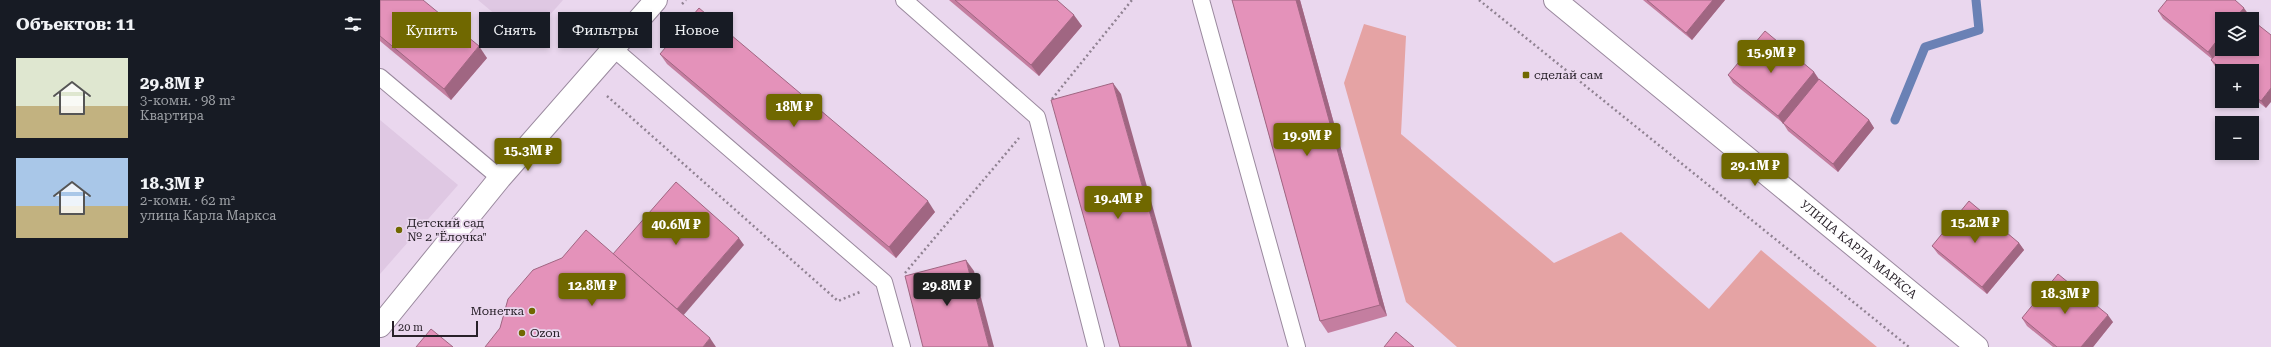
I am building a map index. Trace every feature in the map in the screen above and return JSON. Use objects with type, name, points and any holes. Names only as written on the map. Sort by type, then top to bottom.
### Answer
[{"type":"street","points":[[380,326],[500,178],[656,0]]},
{"type":"street","name":"УЛИЦА КАРЛА МАРКСА","points":[[1555,0],[1977,347]]},
{"type":"lane","points":[[904,0],[1037,117],[1096,347]]},
{"type":"lane","points":[[1201,0],[1296,347]]},
{"type":"lane","points":[[614,49],[884,282],[902,347]]},
{"type":"lane","points":[[380,77],[500,178]]},
{"type":"path","points":[[1479,0],[1909,347]]},
{"type":"shaded area","points":[[478,0],[563,0],[550,15],[550,12],[492,12]]},
{"type":"shaded area","points":[[1364,24],[1406,36],[1401,134],[1554,263],[1621,232],[1709,309],[1761,250],[1877,347],[1457,347],[1406,302],[1344,83]]},
{"type":"shaded area","name":"Детский сад № 2 \"Ёлочка\"","points":[[380,120],[458,185],[380,274]]},
{"type":"building","points":[[380,0],[423,0],[438,12],[392,12],[392,46],[380,36]]},
{"type":"building","points":[[955,0],[1057,0],[1074,15],[1031,65]]},
{"type":"building","points":[[1232,0],[1296,0],[1380,305],[1320,321]]},
{"type":"building","points":[[1647,0],[1713,0],[1686,33]]},
{"type":"building","points":[[2167,0],[2235,0],[2244,8],[2240,12],[2215,12],[2215,43],[2208,52],[2158,11]]},
{"type":"building","points":[[699,8],[704,12],[696,12]]},
{"type":"building","points":[[2259,26],[2271,35],[2271,88],[2261,101],[2259,99],[2259,64],[2216,64],[2211,60],[2215,55],[2259,56]]},
{"type":"building","points":[[1765,31],[1814,72],[1778,116],[1728,75]]},
{"type":"building","points":[[733,37],[928,201],[889,247],[660,54],[665,48],[733,48]]},
{"type":"building","points":[[471,39],[479,46],[444,89],[394,48],[471,48]]},
{"type":"building","points":[[1819,79],[1869,120],[1833,164],[1783,123]]},
{"type":"building","points":[[1113,83],[1188,347],[1120,347],[1051,100]]},
{"type":"building","points":[[676,182],[739,238],[677,309],[613,254]]},
{"type":"building","points":[[1969,201],[2019,243],[1982,287],[1932,246]]},
{"type":"building","points":[[586,230],[710,338],[703,347],[485,347],[500,328],[508,299],[533,270],[562,258]]},
{"type":"building","points":[[966,260],[989,347],[923,347],[905,276]]},
{"type":"building","points":[[2058,274],[2108,315],[2081,347],[2057,347],[2022,318]]},
{"type":"building","points":[[431,329],[453,347],[416,347]]},
{"type":"building","points":[[1396,332],[1414,347],[1384,347]]},
{"type":"waterway","points":[[1895,120],[1925,47],[1979,30],[1976,0]]},
{"type":"place","name":"сделай сам","points":[[1526,75]]},
{"type":"place","name":"Детский сад № 2 \"Ёлочка\"","points":[[399,230]]},
{"type":"place","name":"Монетка","points":[[532,311]]},
{"type":"place","name":"Ozon","points":[[522,333]]}]
